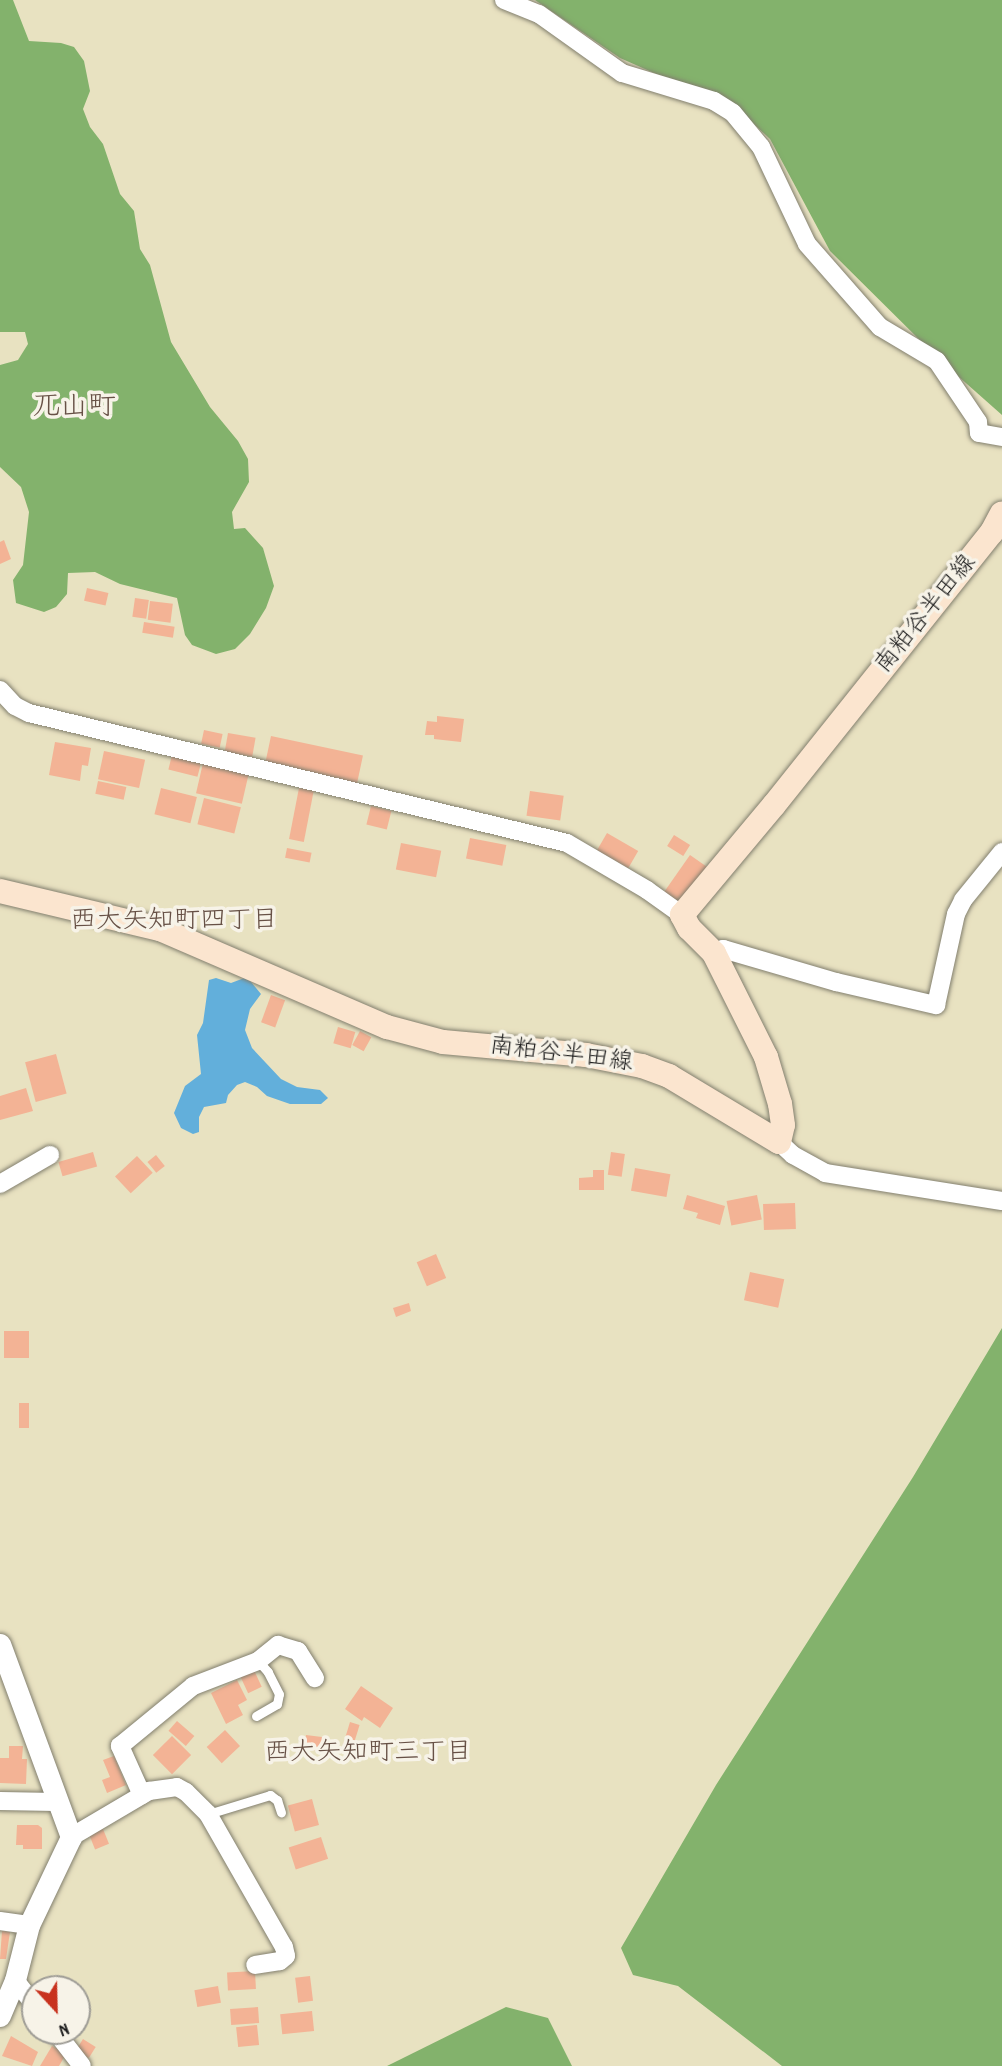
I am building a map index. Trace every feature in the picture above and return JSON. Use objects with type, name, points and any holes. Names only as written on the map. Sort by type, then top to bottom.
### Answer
[{"type":"main road","name":"南粕谷半田線","points":[[681,915],[774,805],[957,576],[992,532],[1002,513]]},
{"type":"main road","name":"南粕谷半田線","points":[[0,891],[160,929],[398,1030],[443,1042],[586,1055],[642,1066],[669,1076],[779,1142]]},
{"type":"main road","points":[[681,915],[689,928],[714,953],[774,1078],[783,1125],[779,1142]]},
{"type":"street","points":[[504,0],[539,14],[622,73],[714,101],[733,113],[761,147],[807,244],[880,327],[937,361],[978,422],[979,433],[1002,437]]},
{"type":"street","points":[[0,690],[15,706],[29,713],[237,761],[567,844],[647,890],[681,915]]},
{"type":"street","points":[[714,953],[723,949],[836,982],[936,1005],[956,914],[963,900],[1002,852]]},
{"type":"street","points":[[779,1142],[793,1155],[825,1173],[1002,1201]]},
{"type":"street","points":[[0,1184],[50,1154]]},
{"type":"street","points":[[142,1795],[121,1754],[120,1746],[193,1686],[258,1661],[278,1645],[289,1646],[298,1651],[315,1678]]},
{"type":"street","points":[[2,1657],[71,1837]]},
{"type":"street","points":[[0,2016],[15,1980],[29,1925],[71,1837],[142,1795],[163,1787],[177,1787],[208,1814],[284,1947],[286,1956],[280,1961],[255,1965]]},
{"type":"street","points":[[0,1801],[56,1802]]},
{"type":"street","points":[[0,1921],[29,1925]]},
{"type":"street","points":[[15,1980],[21,1988]]},
{"type":"street","points":[[66,2045],[82,2066]]},
{"type":"lane","points":[[256,1716],[277,1704],[279,1694],[268,1672],[258,1661]]},
{"type":"lane","points":[[208,1814],[270,1795],[277,1800],[281,1812]]},
{"type":"green space","points":[[0,0],[13,0],[29,41],[61,43],[74,47],[84,61],[90,91],[83,109],[90,127],[103,144],[120,194],[134,211],[140,249],[150,265],[171,342],[210,407],[238,441],[248,459],[249,482],[232,512],[234,529],[245,528],[263,548],[274,586],[266,608],[250,634],[235,649],[216,654],[192,645],[185,635],[177,598],[120,584],[95,572],[68,573],[67,594],[56,607],[44,612],[16,603],[13,580],[23,565],[29,512],[21,487],[0,467],[0,365],[18,360],[28,344],[25,332],[0,332]]},
{"type":"green space","points":[[535,0],[1002,0],[1002,415],[941,361],[830,251],[770,139],[740,111],[620,58]]},
{"type":"green space","points":[[1002,1328],[1002,2066],[782,2066],[678,1986],[633,1975],[621,1948],[716,1785],[913,1477]]},
{"type":"green space","points":[[506,2007],[548,2018],[572,2066],[387,2066]]},
{"type":"water","points":[[247,977],[261,994],[250,1009],[245,1030],[252,1048],[281,1079],[297,1087],[320,1090],[328,1098],[321,1104],[290,1104],[267,1096],[257,1087],[245,1082],[237,1085],[228,1095],[226,1103],[204,1107],[199,1117],[199,1132],[193,1134],[181,1128],[174,1113],[185,1086],[201,1074],[197,1035],[203,1023],[209,980],[216,978],[231,983]]},
{"type":"building","points":[[4,540],[11,559],[0,564],[0,542]]},
{"type":"building","points":[[87,588],[108,593],[106,606],[84,601]]},
{"type":"building","points":[[135,598],[149,600],[146,619],[132,617]]},
{"type":"building","points":[[150,601],[173,604],[171,623],[148,620]]},
{"type":"building","points":[[144,622],[175,627],[173,638],[142,633]]},
{"type":"building","points":[[437,716],[464,719],[461,742],[434,739],[434,735],[425,735],[427,721],[437,722]]},
{"type":"building","points":[[204,730],[223,734],[220,748],[201,744]]},
{"type":"building","points":[[228,733],[256,738],[252,757],[225,752]]},
{"type":"building","points":[[271,736],[363,756],[357,785],[265,765]]},
{"type":"building","points":[[55,742],[91,748],[88,766],[82,765],[80,781],[49,775]]},
{"type":"building","points":[[104,751],[145,760],[139,788],[98,779]]},
{"type":"building","points":[[172,755],[201,762],[197,777],[168,770]]},
{"type":"building","points":[[203,763],[249,774],[242,804],[196,793]]},
{"type":"building","points":[[98,781],[126,787],[124,800],[95,794]]},
{"type":"building","points":[[161,788],[197,797],[190,823],[154,814]]},
{"type":"building","points":[[299,788],[314,791],[304,842],[289,839]]},
{"type":"building","points":[[530,791],[564,796],[560,820],[527,816]]},
{"type":"building","points":[[204,798],[241,807],[234,833],[197,824]]},
{"type":"building","points":[[371,806],[391,811],[387,830],[366,824]]},
{"type":"building","points":[[607,833],[638,851],[628,868],[597,850]]},
{"type":"building","points":[[674,835],[690,845],[683,856],[667,846]]},
{"type":"building","points":[[470,838],[506,845],[502,866],[466,859]]},
{"type":"building","points":[[401,843],[441,851],[436,877],[396,870]]},
{"type":"building","points":[[287,848],[312,853],[310,863],[285,858]]},
{"type":"building","points":[[690,855],[707,867],[680,906],[663,894]]},
{"type":"building","points":[[271,995],[285,1000],[275,1027],[261,1022]]},
{"type":"building","points":[[338,1027],[355,1032],[351,1048],[333,1043]]},
{"type":"building","points":[[360,1031],[371,1037],[364,1051],[352,1045]]},
{"type":"building","points":[[56,1054],[67,1094],[36,1102],[25,1062]]},
{"type":"building","points":[[26,1088],[33,1111],[0,1120],[0,1096]]},
{"type":"building","points":[[93,1152],[97,1166],[63,1176],[58,1162]]},
{"type":"building","points":[[611,1152],[625,1154],[622,1177],[608,1175]]},
{"type":"building","points":[[156,1155],[165,1166],[156,1173],[147,1162]]},
{"type":"building","points":[[137,1156],[153,1173],[131,1193],[115,1176]]},
{"type":"building","points":[[635,1168],[670,1174],[666,1197],[631,1191]]},
{"type":"building","points":[[593,1170],[604,1170],[604,1190],[579,1190],[579,1178],[593,1177]]},
{"type":"building","points":[[687,1195],[725,1206],[720,1225],[696,1218],[698,1213],[683,1209]]},
{"type":"building","points":[[757,1195],[762,1220],[731,1225],[727,1201]]},
{"type":"building","points":[[795,1203],[796,1229],[764,1230],[763,1204]]},
{"type":"building","points":[[436,1254],[446,1278],[427,1286],[417,1262]]},
{"type":"building","points":[[750,1272],[784,1279],[778,1308],[744,1300]]},
{"type":"building","points":[[409,1303],[411,1311],[396,1317],[393,1308]]},
{"type":"building","points":[[4,1331],[29,1331],[29,1358],[4,1358]]},
{"type":"building","points":[[19,1403],[29,1403],[29,1428],[19,1428]]},
{"type":"building","points":[[252,1666],[262,1687],[248,1693],[238,1672]]},
{"type":"building","points":[[237,1680],[247,1700],[238,1705],[243,1715],[226,1724],[211,1693]]},
{"type":"building","points":[[361,1686],[393,1708],[380,1728],[364,1717],[362,1721],[345,1709]]},
{"type":"building","points":[[177,1721],[194,1736],[186,1746],[168,1731]]},
{"type":"building","points":[[350,1722],[360,1725],[351,1752],[342,1749]]},
{"type":"building","points":[[225,1730],[240,1746],[222,1763],[207,1747]]},
{"type":"building","points":[[306,1735],[330,1738],[328,1752],[304,1749]]},
{"type":"building","points":[[172,1736],[191,1755],[172,1774],[153,1755]]},
{"type":"building","points":[[9,1746],[23,1746],[22,1759],[27,1759],[26,1784],[0,1783],[0,1758],[9,1758]]},
{"type":"building","points":[[114,1756],[126,1785],[107,1793],[102,1780],[110,1777],[103,1760]]},
{"type":"building","points":[[312,1799],[319,1825],[295,1832],[288,1805]]},
{"type":"building","points":[[17,1825],[38,1825],[42,1828],[42,1849],[23,1849],[23,1845],[16,1845]]},
{"type":"building","points":[[103,1829],[109,1844],[95,1849],[89,1835]]},
{"type":"building","points":[[321,1837],[328,1859],[296,1869],[289,1848]]},
{"type":"building","points":[[2,1931],[10,1932],[6,1959],[0,1959]]},
{"type":"building","points":[[255,1971],[256,1989],[228,1990],[227,1972]]},
{"type":"building","points":[[310,1976],[313,2001],[298,2003],[295,1978]]},
{"type":"building","points":[[218,1986],[221,2003],[197,2007],[194,1990]]},
{"type":"building","points":[[258,2007],[259,2023],[231,2025],[230,2009]]},
{"type":"building","points":[[312,2011],[314,2031],[282,2034],[280,2014]]},
{"type":"building","points":[[257,2025],[259,2045],[238,2047],[236,2027]]},
{"type":"building","points":[[11,2036],[21,2042],[21,2045],[38,2052],[32,2066],[2,2056]]},
{"type":"building","points":[[91,2044],[96,2047],[89,2058],[76,2050],[79,2045]]},
{"type":"building","points":[[52,2046],[66,2054],[59,2066],[40,2066]]},
{"type":"district","name":"兀山町","points":[[74,409]]},
{"type":"district","name":"西大矢知町四丁目","points":[[174,922]]},
{"type":"district","name":"西大矢知町三丁目","points":[[368,1754]]}]
